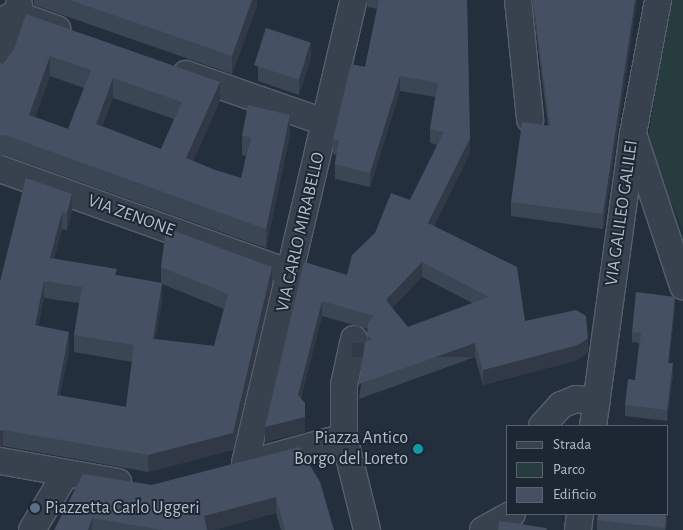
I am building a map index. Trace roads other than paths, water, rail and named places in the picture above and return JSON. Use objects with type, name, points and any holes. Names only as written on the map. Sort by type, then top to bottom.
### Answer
[{"type":"street","name":"VIA CARLO MIRABELLO","points":[[246,463],[354,0]]},
{"type":"street","points":[[518,0],[530,118]]},
{"type":"street","name":"VIA GALILEO GALILEI","points":[[593,425],[633,134],[658,0]]},
{"type":"street","points":[[0,64],[12,12],[81,37]]},
{"type":"street","points":[[166,67],[327,122]]},
{"type":"street","points":[[633,134],[683,286]]},
{"type":"street","name":"VIA ZENONE","points":[[0,168],[290,273]]},
{"type":"street","points":[[354,339],[344,385],[344,437],[368,530]]},
{"type":"street","points":[[543,425],[561,405],[576,400],[597,401]]},
{"type":"street","points":[[217,470],[344,437]]},
{"type":"street","points":[[0,461],[66,474],[140,485]]},
{"type":"street","points":[[32,530],[66,474]]},
{"type":"street","points":[[483,530],[510,515]]},
{"type":"street","points":[[578,530],[580,515]]},
{"type":"place","name":"Piazza Antico Borgo del Loreto","points":[[418,449]]},
{"type":"place","name":"Piazzetta Carlo Uggeri","points":[[35,508]]}]
